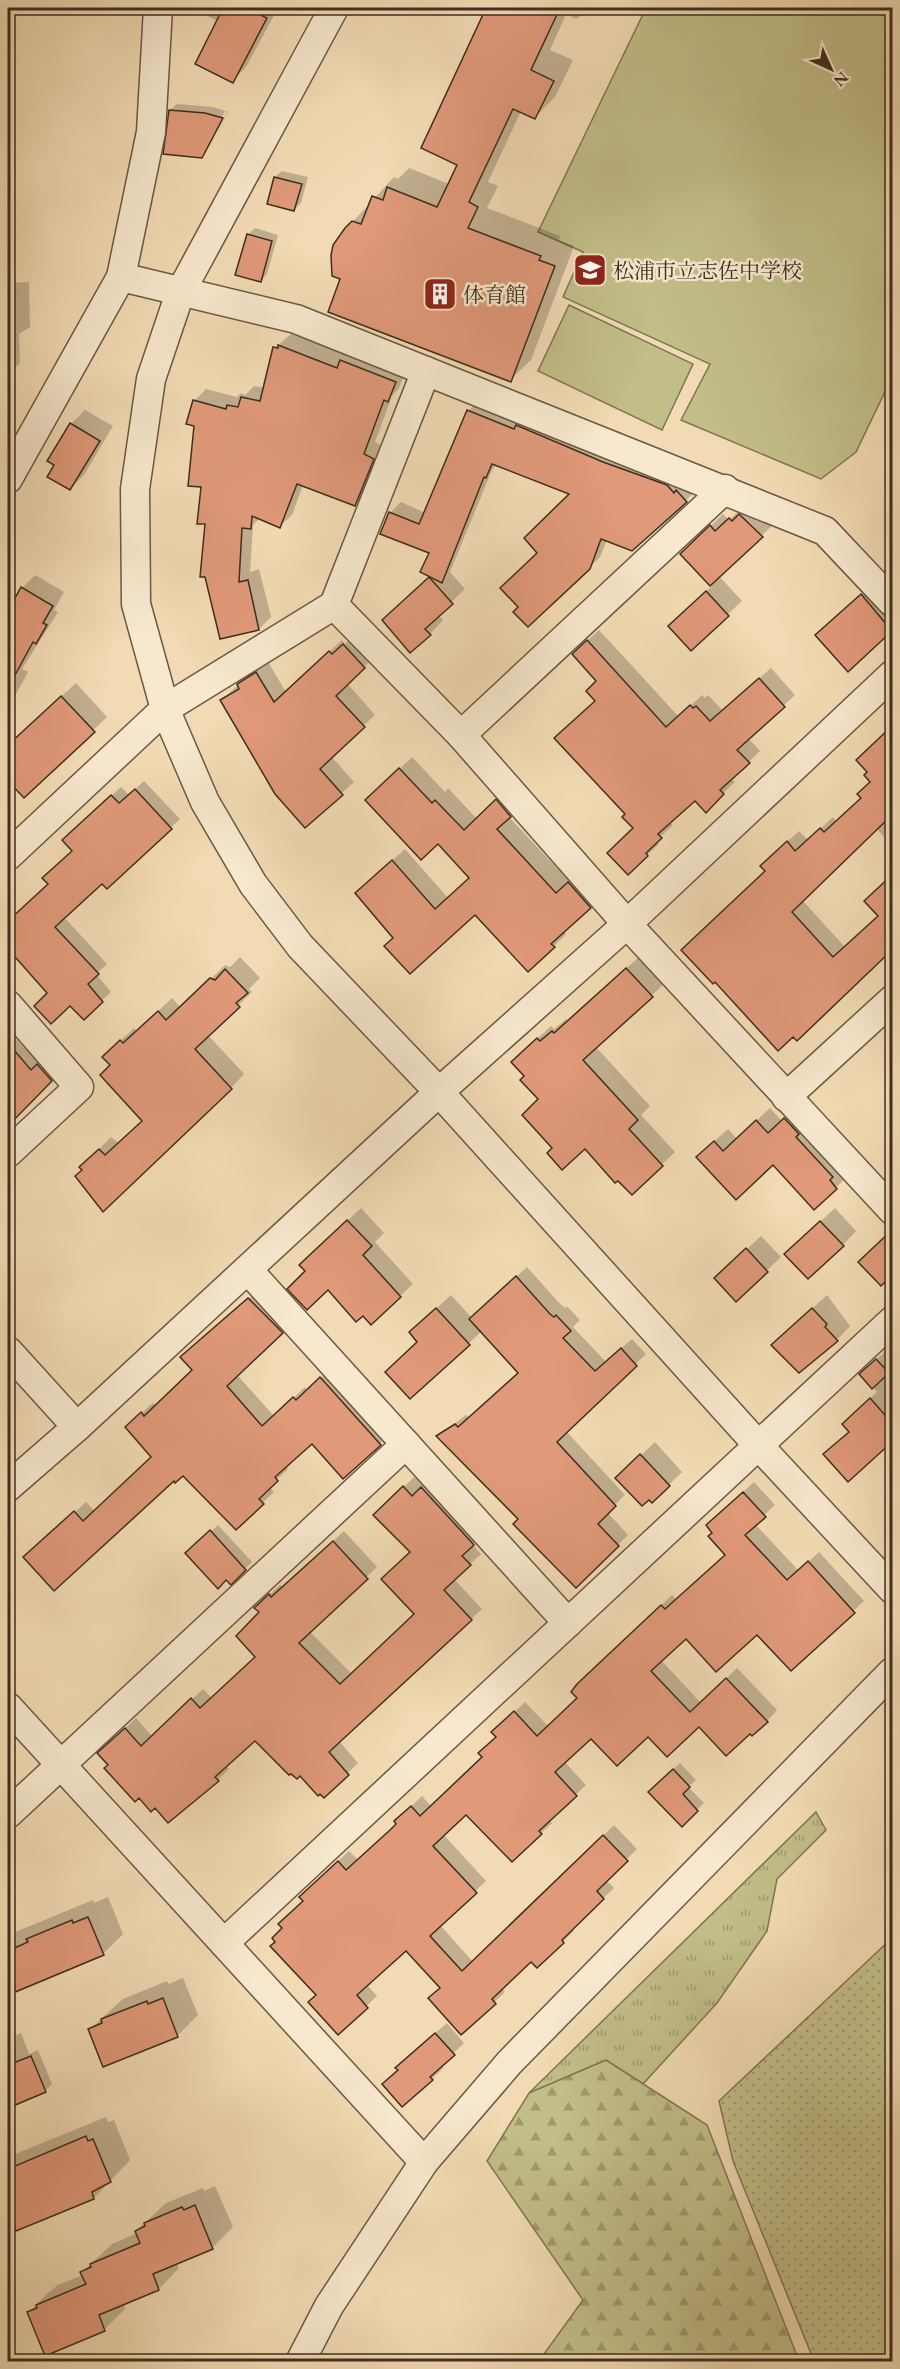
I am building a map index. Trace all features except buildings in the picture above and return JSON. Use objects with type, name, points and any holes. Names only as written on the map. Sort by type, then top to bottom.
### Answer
[{"type":"street","points":[[8,479],[121,276],[151,132],[158,8]]},
{"type":"street","points":[[334,8],[180,292],[151,379],[135,489],[136,604],[165,709],[205,802],[253,884],[300,946],[439,1092],[758,1445],[892,1589]]},
{"type":"street","points":[[121,276],[296,319],[825,531],[892,602]]},
{"type":"street","points":[[8,856],[165,709],[334,605],[426,371]]},
{"type":"street","points":[[461,735],[725,489]]},
{"type":"street","points":[[334,605],[461,735],[627,924],[892,1210]]},
{"type":"street","points":[[8,1487],[77,1427],[439,1092],[627,924],[892,675]]},
{"type":"street","points":[[786,1097],[892,1000]]},
{"type":"street","points":[[8,1005],[79,1087],[8,1153]]},
{"type":"street","points":[[248,1270],[568,1623]]},
{"type":"street","points":[[224,1943],[892,1321]]},
{"type":"street","points":[[8,1351],[77,1427]]},
{"type":"street","points":[[8,1814],[406,1444]]},
{"type":"street","points":[[300,2361],[329,2306],[424,2162],[509,2063],[892,1672]]},
{"type":"street","points":[[8,1707],[424,2162]]},
{"type":"green space","points":[[646,8],[892,8],[892,377],[856,452],[821,479],[681,420],[710,364],[563,297],[583,252],[538,232]]},
{"type":"green space","points":[[569,305],[693,364],[662,430],[538,371]]},
{"type":"green space","points":[[816,1812],[826,1830],[777,1879],[767,1931],[717,2003],[643,2084],[606,2060],[529,2093]]},
{"type":"green space","points":[[892,1938],[892,2361],[814,2361],[733,2161],[719,2101]]},
{"type":"green space","points":[[606,2060],[707,2125],[799,2361],[539,2361],[583,2300],[487,2161],[529,2093]]},
{"type":"place","name":"松浦市立志佐中学校","points":[[590,270]]},
{"type":"place","name":"体育館","points":[[440,294]]}]
